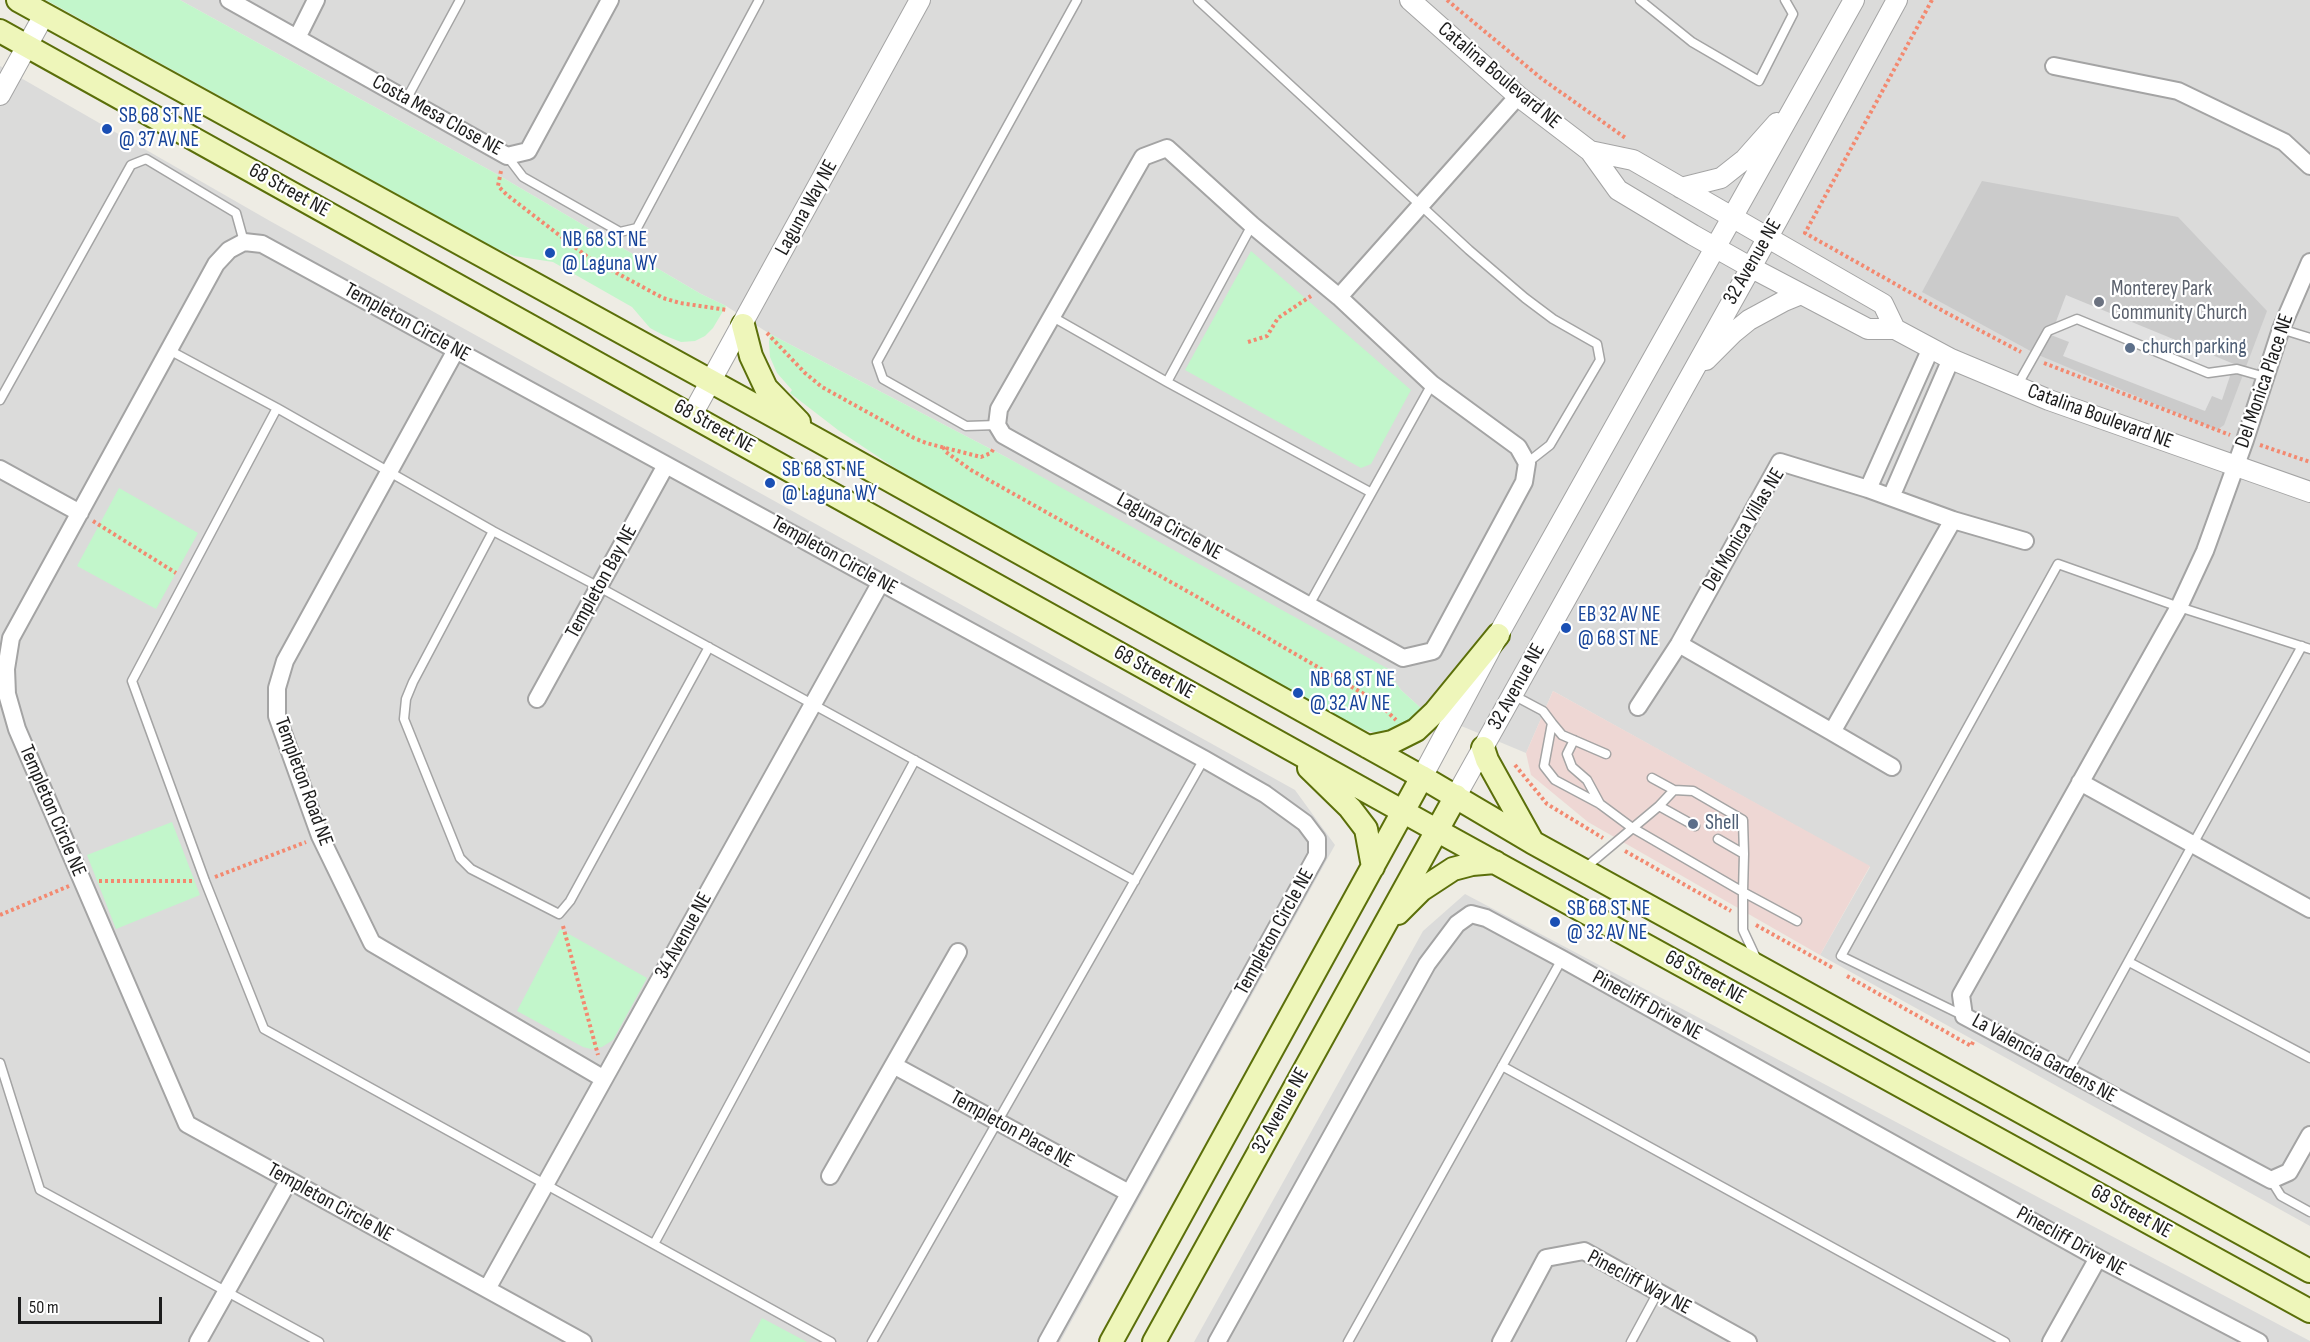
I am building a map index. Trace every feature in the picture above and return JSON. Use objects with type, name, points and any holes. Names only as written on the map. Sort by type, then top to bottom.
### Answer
[{"type":"main road","name":"68 Street NE","points":[[18,0],[814,438],[1456,796],[1532,842],[2310,1271]]},
{"type":"main road","name":"68 Street NE","points":[[0,31],[1436,830],[2310,1311]]},
{"type":"main road","points":[[735,318],[766,388],[814,438]]},
{"type":"main road","points":[[1368,747],[1392,742],[1416,730],[1435,712],[1498,635]]},
{"type":"main road","points":[[1286,746],[1350,808],[1366,829],[1373,867]]},
{"type":"main road","points":[[1483,748],[1487,760],[1532,842]]},
{"type":"main road","name":"32 Avenue NE","points":[[1112,1342],[1422,777]]},
{"type":"main road","name":"32 Avenue NE","points":[[1154,1342],[1456,796]]},
{"type":"main road","points":[[1382,929],[1421,890],[1453,869],[1472,864],[1495,862]]},
{"type":"street","name":"Costa Mesa Close NE","points":[[229,0],[507,156],[528,151],[610,0]]},
{"type":"street","points":[[297,38],[316,0]]},
{"type":"street","name":"Laguna Way NE","points":[[692,415],[711,381],[735,318],[920,0]]},
{"type":"street","name":"Catalina Boulevard NE","points":[[1410,0],[1518,96],[1590,151],[1618,190],[1717,249],[1868,329],[1895,329],[1951,359],[2016,386],[2310,492]]},
{"type":"street","name":"32 Avenue NE","points":[[1422,777],[1498,635],[1717,249],[1854,0]]},
{"type":"street","name":"32 Avenue NE","points":[[1456,796],[1898,0]]},
{"type":"street","points":[[0,95],[44,15]]},
{"type":"street","points":[[2054,66],[2178,91],[2284,142],[2310,166]]},
{"type":"street","points":[[1681,188],[1721,178],[1745,159],[1803,94]]},
{"type":"street","points":[[1339,297],[1518,96]]},
{"type":"street","points":[[1000,430],[999,409],[1143,157],[1167,148],[1252,225],[1339,297],[1432,384],[1518,447],[1527,463]]},
{"type":"street","name":"Catalina Boulevard NE","points":[[1590,151],[1633,160],[1882,304],[1895,329]]},
{"type":"street","name":"Templeton Circle NE","points":[[583,1342],[187,1124],[17,729],[7,694],[6,669],[11,638],[216,264],[229,250],[244,242],[262,244],[1204,759],[1265,794],[1305,823],[1317,839],[1317,855],[1047,1342]]},
{"type":"street","name":"Del Monica Place NE","points":[[2236,466],[2281,329],[2310,262]]},
{"type":"street","points":[[1674,403],[1709,357],[1733,333],[1769,309],[1801,294]]},
{"type":"street","points":[[1868,489],[1931,348]]},
{"type":"street","name":"Templeton Road NE","points":[[456,350],[293,643],[277,688],[277,716],[320,836],[372,943],[604,1079]]},
{"type":"street","points":[[1891,497],[1951,359]]},
{"type":"street","name":"Laguna Circle NE","points":[[1000,430],[1403,658],[1432,651],[1524,482],[1527,463]]},
{"type":"street","name":"Del Monica Villas NE","points":[[1638,707],[1679,644],[1780,462],[1868,489],[1953,520],[2025,541]]},
{"type":"street","name":"Templeton Bay NE","points":[[537,699],[666,465]]},
{"type":"street","name":"La Valencia Gardens NE","points":[[2236,466],[2205,551],[2179,607],[1961,995],[1964,1016],[2271,1180]]},
{"type":"street","points":[[0,469],[80,513]]},
{"type":"street","points":[[1832,732],[1953,520]]},
{"type":"street","name":"34 Avenue NE","points":[[487,1289],[880,582]]},
{"type":"street","points":[[1679,644],[1892,767]]},
{"type":"street","points":[[2080,782],[2310,909]]},
{"type":"street","name":"Pinecliff Drive NE","points":[[1217,1342],[1427,964],[1457,924],[1471,914],[1486,918],[1562,959],[2098,1258],[2259,1342]]},
{"type":"street","points":[[830,1176],[895,1066],[958,952]]},
{"type":"street","name":"Templeton Place NE","points":[[895,1066],[1129,1193]]},
{"type":"street","points":[[2271,1180],[2289,1172],[2310,1135]]},
{"type":"street","points":[[198,1342],[289,1180]]},
{"type":"street","name":"Pinecliff Way NE","points":[[1501,1342],[1546,1258],[1584,1251],[1748,1342]]},
{"type":"street","points":[[2051,1342],[2098,1258]]},
{"type":"lane","points":[[406,99],[460,0]]},
{"type":"lane","points":[[507,156],[523,177],[620,232],[638,228],[759,0]]},
{"type":"lane","points":[[1000,430],[966,426],[883,379],[877,362],[1077,0]]},
{"type":"lane","points":[[1198,0],[1525,298],[1553,319],[1597,344],[1599,360],[1550,445],[1527,463]]},
{"type":"lane","points":[[1640,0],[1692,42],[1759,81],[1793,15],[1785,0]]},
{"type":"lane","points":[[0,400],[131,165],[146,159],[236,213],[244,242]]},
{"type":"lane","points":[[1167,382],[1252,225]]},
{"type":"lane","points":[[1052,316],[1167,382],[1370,492]]},
{"type":"lane","points":[[2016,386],[2048,331],[2077,319],[2208,373],[2237,369],[2265,377]]},
{"type":"lane","points":[[2281,329],[2310,338]]},
{"type":"lane","points":[[169,350],[277,408],[493,531],[1135,881]]},
{"type":"lane","points":[[1310,605],[1370,492],[1432,384]]},
{"type":"lane","points":[[277,408],[132,681],[205,881],[264,1029],[831,1342]]},
{"type":"lane","points":[[493,531],[412,682],[406,699],[404,719],[460,858],[471,868],[559,914],[570,901],[708,647]]},
{"type":"lane","points":[[1964,1016],[1841,956],[2058,564],[2179,607],[2306,647],[2193,844],[2067,1073]]},
{"type":"lane","points":[[1513,695],[1543,711],[1562,735],[1606,754]]},
{"type":"lane","points":[[1552,723],[1544,766],[1555,780],[1600,804],[1631,827],[1797,921]]},
{"type":"lane","points":[[1574,740],[1567,754],[1572,767],[1587,780],[1600,804]]},
{"type":"lane","points":[[872,1342],[1204,759]]},
{"type":"lane","points":[[654,1244],[915,760]]},
{"type":"lane","points":[[1652,778],[1674,790],[1693,791],[1743,820],[1743,930],[1761,968]]},
{"type":"lane","points":[[1583,870],[1615,845],[1631,827],[1659,806],[1674,790]]},
{"type":"lane","points":[[1659,806],[1695,826]]},
{"type":"lane","points":[[1718,839],[1744,854]]},
{"type":"lane","points":[[1348,1342],[1562,959]]},
{"type":"lane","points":[[2129,962],[2310,1058]]},
{"type":"lane","points":[[0,1063],[40,1190],[319,1342]]},
{"type":"lane","points":[[1502,1066],[2005,1342]]},
{"type":"lane","points":[[2271,1180],[2281,1196],[2310,1212]]},
{"type":"lane","points":[[1631,1342],[1658,1292]]},
{"type":"path","points":[[1447,0],[1542,79],[1630,141]]},
{"type":"path","points":[[1932,0],[1805,233],[1943,311],[2033,358],[2245,440],[2310,462]]},
{"type":"path","points":[[507,156],[499,175],[498,186],[589,258],[663,298],[735,318]]},
{"type":"path","points":[[1248,342],[1267,336],[1278,318],[1311,297],[1323,283]]},
{"type":"path","points":[[767,333],[805,373],[822,387],[914,438],[981,457],[991,453],[1000,430]]},
{"type":"path","points":[[943,447],[946,452],[971,470],[1376,701],[1402,724]]},
{"type":"path","points":[[80,513],[186,579]]},
{"type":"path","points":[[0,915],[82,881],[205,881],[320,836]]},
{"type":"path","points":[[559,914],[604,1079]]},
{"type":"shaded area","points":[[180,0],[2310,0],[2310,1226],[1820,955],[1870,867],[1553,691],[1526,753],[1423,710],[1401,690],[1394,680],[1006,457],[770,334],[726,306],[701,294],[493,172]]},
{"type":"shaded area","points":[[0,66],[270,221],[1295,790],[1335,845],[1060,1342],[0,1342]]},
{"type":"shaded area","name":"Monterey Park Community Church","points":[[1982,181],[2178,217],[2267,311],[2224,425],[2217,430],[2036,354],[1922,292]]},
{"type":"shaded area","name":"church parking","points":[[2066,295],[2234,364],[2222,400],[2212,396],[2205,411],[2063,356],[2069,342],[2051,335]]},
{"type":"shaded area","points":[[1553,691],[1870,866],[1820,955],[1588,822],[1531,775],[1526,753]]},
{"type":"shaded area","points":[[1465,894],[2310,1342],[1194,1342],[1423,931]]},
{"type":"green space","points":[[46,0],[180,0],[493,172],[701,294],[726,306],[713,328],[705,336],[695,341],[681,342],[663,335],[650,328],[632,307],[553,262],[514,256],[491,246]]},
{"type":"green space","points":[[1251,251],[1411,390],[1371,464],[1361,468],[1185,370]]},
{"type":"green space","points":[[770,334],[1006,457],[1392,671],[1394,680],[1401,690],[1423,710],[1394,733],[1379,734],[1358,728],[960,506],[895,468],[838,430],[790,393],[792,390],[777,373],[770,357]]},
{"type":"green space","points":[[119,488],[198,533],[156,609],[77,566]]},
{"type":"green space","points":[[172,822],[200,895],[116,929],[87,855]]},
{"type":"green space","points":[[560,929],[647,978],[613,1040],[602,1047],[591,1049],[583,1047],[517,1011]]},
{"type":"green space","points":[[762,1318],[807,1342],[749,1342]]},
{"type":"place","name":"SB 68 ST NE @ 37 AV NE","points":[[107,129]]},
{"type":"place","name":"NB 68 ST NE @ Laguna WY","points":[[550,253]]},
{"type":"place","name":"Monterey Park Community Church","points":[[2099,302]]},
{"type":"place","name":"church parking","points":[[2130,348]]},
{"type":"place","name":"SB 68 ST NE @ Laguna WY","points":[[770,483]]},
{"type":"place","name":"EB 32 AV NE @ 68 ST NE","points":[[1566,628]]},
{"type":"place","name":"NB 68 ST NE @ 32 AV NE","points":[[1298,693]]},
{"type":"place","name":"Shell","points":[[1693,824]]},
{"type":"place","name":"SB 68 ST NE @ 32 AV NE","points":[[1555,922]]}]
